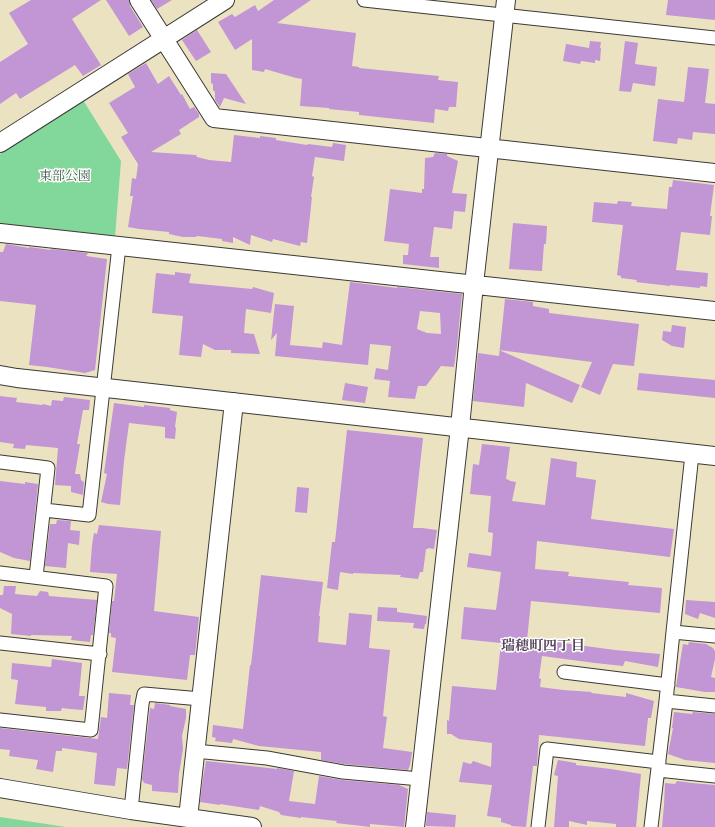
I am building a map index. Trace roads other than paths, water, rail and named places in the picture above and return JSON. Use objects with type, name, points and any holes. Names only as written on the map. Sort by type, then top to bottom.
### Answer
[{"type":"street","points":[[139,0],[214,118],[715,173]]},
{"type":"street","points":[[0,143],[225,0]]},
{"type":"street","points":[[364,0],[505,8],[715,38]]},
{"type":"street","points":[[415,827],[505,8]]},
{"type":"street","points":[[0,233],[715,311]]},
{"type":"street","points":[[44,510],[89,515],[119,246]]},
{"type":"street","points":[[0,375],[103,388],[715,456]]},
{"type":"street","points":[[188,818],[234,402]]},
{"type":"street","points":[[651,827],[668,685],[692,454]]},
{"type":"street","points":[[0,462],[48,468],[36,577]]},
{"type":"street","points":[[0,573],[106,586],[100,654],[90,730],[0,720]]},
{"type":"street","points":[[673,632],[715,636]]},
{"type":"street","points":[[0,643],[100,654]]},
{"type":"street","points":[[564,672],[668,685]]},
{"type":"street","points":[[131,810],[144,694],[201,699]]},
{"type":"street","points":[[666,701],[715,706]]},
{"type":"street","points":[[538,827],[547,749],[715,776]]},
{"type":"street","points":[[195,751],[267,758],[343,772],[420,779]]},
{"type":"street","points":[[0,788],[131,810],[252,827]]},
{"type":"district","name":"瑞穂町四丁目","points":[[543,646]]},
{"type":"park label","name":"東部公園","points":[[65,177]]}]
